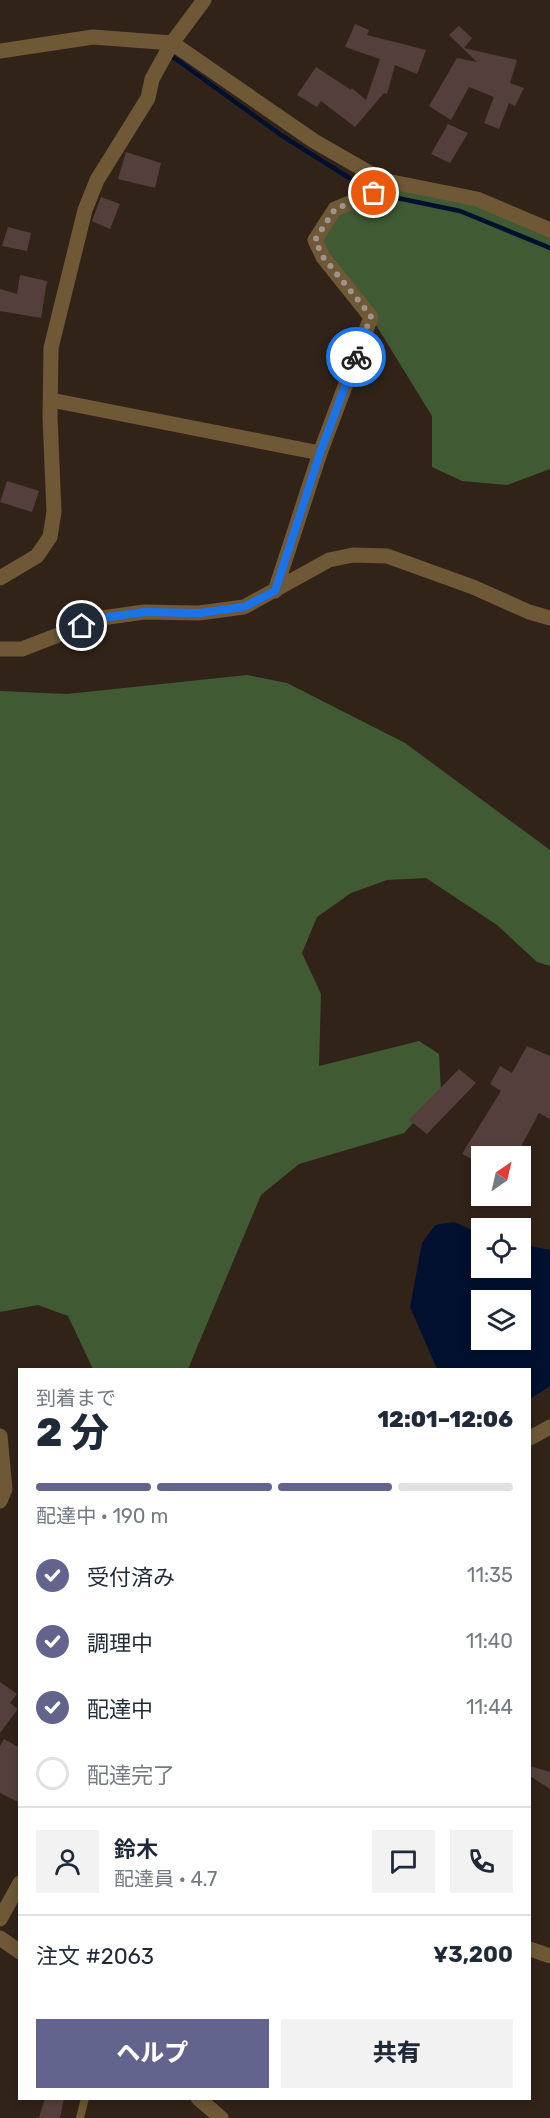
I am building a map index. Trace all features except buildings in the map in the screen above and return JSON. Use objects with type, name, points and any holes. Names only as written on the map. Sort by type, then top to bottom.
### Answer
[{"type":"street","points":[[0,578],[37,556],[50,537],[54,512],[51,348],[85,210],[97,180],[148,98],[152,79],[172,43],[204,0]]},
{"type":"street","points":[[0,51],[93,37],[172,43],[314,141],[382,180],[477,199],[510,211],[550,230]]},
{"type":"street","points":[[275,591],[320,453],[371,316],[323,257],[315,240],[335,209],[374,193],[382,180]]},
{"type":"street","points":[[51,400],[320,453]]},
{"type":"street","points":[[0,649],[22,649],[102,618],[144,612],[199,613],[244,607],[329,560],[353,555],[387,556],[473,587],[529,612],[550,618]]},
{"type":"street","points":[[531,1437],[550,1427]]},
{"type":"street","points":[[0,1436],[5,1489],[0,1501]]},
{"type":"street","points":[[0,1919],[18,1887]]},
{"type":"street","points":[[0,1938],[18,1952]]},
{"type":"street","points":[[531,1949],[550,1956]]},
{"type":"street","points":[[200,2100],[220,2118]]},
{"type":"lane","points":[[80,2118],[84,2100]]},
{"type":"green space","points":[[382,180],[477,199],[550,230],[550,469],[507,485],[462,481],[432,467],[432,416],[371,317],[317,242],[335,209]]},
{"type":"green space","points":[[247,675],[287,683],[405,743],[550,850],[550,966],[537,962],[497,925],[426,878],[387,880],[351,893],[317,917],[302,953],[321,994],[319,1066],[419,1041],[439,1054],[441,1092],[404,1133],[299,1164],[261,1195],[188,1368],[93,1368],[68,1316],[38,1305],[0,1312],[0,691],[67,694]]},
{"type":"water","points":[[454,1222],[471,1230],[471,1278],[531,1278],[531,1246],[550,1250],[550,1386],[531,1398],[531,1368],[437,1368],[410,1307],[422,1243],[435,1225]]},
{"type":"waterway","points":[[169,54],[281,135],[370,191]]},
{"type":"waterway","points":[[378,194],[460,211],[550,248]]},
{"type":"way so far","points":[[356,357],[371,316],[323,257],[315,240],[335,209],[374,193]]},
{"type":"route","points":[[82,626],[102,618],[144,612],[199,613],[244,607],[275,591],[320,453],[356,357]]}]
